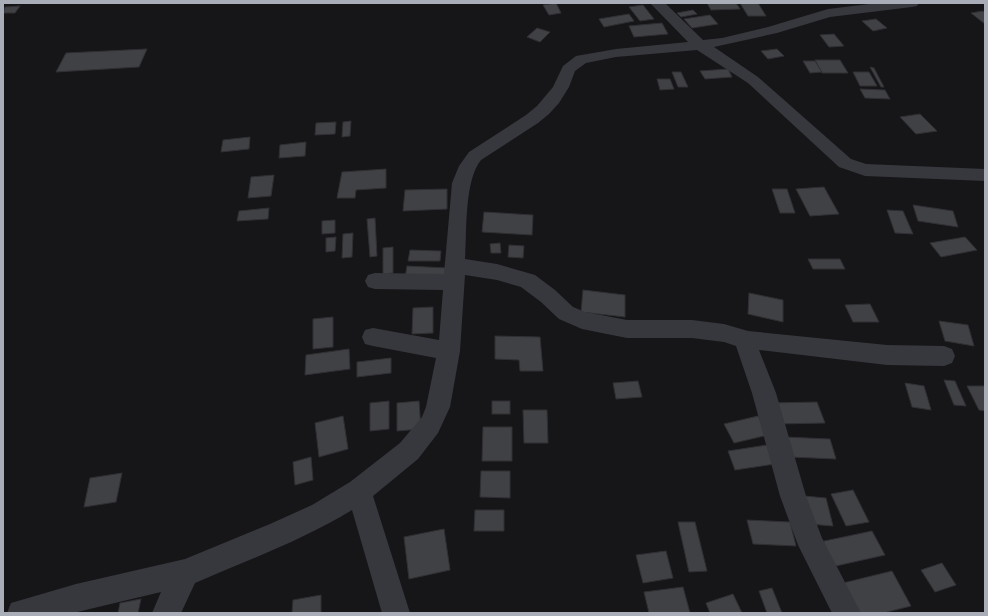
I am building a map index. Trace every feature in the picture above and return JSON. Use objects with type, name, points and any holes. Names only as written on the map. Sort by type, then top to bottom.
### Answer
[{"type":"street","points":[[657,3],[700,45],[753,80],[845,163],[865,170],[985,175]]},
{"type":"street","points":[[21,613],[76,598],[186,573],[279,534],[320,514],[359,491],[409,451],[430,426],[438,407],[449,351],[461,183],[469,163],[475,156],[532,119],[543,110],[561,87],[568,69],[572,65],[581,59],[605,54],[700,45],[756,34],[828,13],[912,3]]},
{"type":"street","points":[[375,281],[497,272],[528,281],[548,296],[566,313],[586,322],[627,329],[692,328],[724,333],[748,340],[806,345],[887,355],[944,356]]},
{"type":"street","points":[[373,337],[449,351]]},
{"type":"street","points":[[748,340],[746,344],[764,393],[793,496],[811,545],[847,613]]},
{"type":"street","points":[[359,491],[396,613]]},
{"type":"street","points":[[166,613],[186,573]]},
{"type":"building","points":[[556,3],[561,13],[549,15],[543,5]]},
{"type":"building","points":[[707,3],[736,3],[740,9],[711,10]]},
{"type":"building","points":[[740,3],[758,3],[766,16],[748,16]]},
{"type":"building","points":[[643,5],[654,19],[640,21],[629,7]]},
{"type":"building","points":[[20,6],[15,13],[3,13],[5,7]]},
{"type":"building","points":[[693,10],[697,14],[681,17],[677,13]]},
{"type":"building","points":[[983,11],[985,13],[985,24],[971,13]]},
{"type":"building","points":[[629,14],[634,21],[604,27],[599,19]]},
{"type":"building","points":[[710,15],[718,24],[692,28],[684,19]]},
{"type":"building","points":[[876,19],[887,28],[873,31],[862,21]]},
{"type":"building","points":[[662,23],[668,34],[634,37],[629,26]]},
{"type":"building","points":[[537,28],[550,32],[540,42],[527,37]]},
{"type":"building","points":[[834,34],[844,46],[829,47],[820,35]]},
{"type":"building","points":[[147,49],[139,67],[56,72],[66,53]]},
{"type":"building","points":[[777,49],[784,56],[768,59],[761,51]]},
{"type":"building","points":[[815,60],[840,60],[848,73],[822,73]]},
{"type":"building","points":[[803,61],[815,61],[822,72],[810,73]]},
{"type":"building","points":[[870,67],[874,68],[884,87],[881,87]]},
{"type":"building","points":[[728,69],[732,77],[705,79],[700,71]]},
{"type":"building","points":[[672,72],[681,72],[688,87],[678,87]]},
{"type":"building","points":[[853,72],[869,72],[877,86],[860,86]]},
{"type":"building","points":[[657,79],[670,79],[674,89],[660,90]]},
{"type":"building","points":[[860,89],[885,90],[890,99],[865,98]]},
{"type":"building","points":[[920,114],[937,131],[916,134],[900,117]]},
{"type":"building","points":[[351,121],[350,136],[342,137],[343,122]]},
{"type":"building","points":[[336,122],[335,134],[315,135],[316,123]]},
{"type":"building","points":[[250,137],[249,149],[221,152],[223,140]]},
{"type":"building","points":[[306,142],[305,156],[279,158],[280,145]]},
{"type":"building","points":[[386,169],[386,188],[356,190],[355,198],[337,198],[342,172]]},
{"type":"building","points":[[274,175],[271,196],[248,198],[251,177]]},
{"type":"building","points":[[824,187],[839,214],[810,216],[796,189]]},
{"type":"building","points":[[447,189],[447,209],[403,211],[405,190]]},
{"type":"building","points":[[772,189],[787,189],[795,213],[780,213]]},
{"type":"building","points":[[913,205],[953,211],[958,227],[918,221]]},
{"type":"building","points":[[269,208],[268,219],[237,221],[239,211]]},
{"type":"building","points":[[887,210],[903,211],[913,234],[895,233]]},
{"type":"building","points":[[484,212],[533,215],[532,235],[482,232]]},
{"type":"building","points":[[375,218],[377,256],[370,257],[367,219]]},
{"type":"building","points":[[335,220],[335,233],[322,234],[322,221]]},
{"type":"building","points":[[353,233],[352,257],[342,258],[343,234]]},
{"type":"building","points":[[336,237],[335,251],[326,252],[326,238]]},
{"type":"building","points":[[965,237],[977,250],[941,257],[930,243]]},
{"type":"building","points":[[500,243],[501,253],[491,253],[490,244]]},
{"type":"building","points":[[509,245],[524,246],[523,258],[508,257]]},
{"type":"building","points":[[393,247],[393,273],[383,274],[383,248]]},
{"type":"building","points":[[410,250],[441,251],[440,261],[408,261]]},
{"type":"building","points":[[808,259],[840,259],[845,269],[813,269]]},
{"type":"building","points":[[407,266],[447,268],[445,280],[405,278]]},
{"type":"building","points":[[583,290],[625,295],[625,317],[581,312]]},
{"type":"building","points":[[749,293],[783,300],[783,322],[748,314]]},
{"type":"building","points":[[870,304],[879,322],[853,322],[845,305]]},
{"type":"building","points":[[433,307],[433,333],[412,334],[413,308]]},
{"type":"building","points":[[333,317],[333,347],[313,349],[313,319]]},
{"type":"building","points":[[939,321],[968,325],[974,346],[945,341]]},
{"type":"building","points":[[495,336],[540,337],[543,371],[520,371],[519,360],[495,359]]},
{"type":"building","points":[[349,349],[350,369],[305,375],[306,355]]},
{"type":"building","points":[[391,358],[391,373],[357,377],[357,362]]},
{"type":"building","points":[[944,380],[955,381],[966,406],[954,405]]},
{"type":"building","points":[[638,381],[642,397],[616,399],[613,383]]},
{"type":"building","points":[[905,383],[924,386],[931,410],[912,407]]},
{"type":"building","points":[[967,386],[985,386],[985,411],[979,410]]},
{"type":"building","points":[[389,401],[389,429],[370,431],[370,403]]},
{"type":"building","points":[[419,401],[421,429],[397,431],[397,403]]},
{"type":"building","points":[[492,401],[510,401],[510,414],[492,414]]},
{"type":"building","points":[[817,402],[825,423],[777,424],[770,403]]},
{"type":"building","points":[[523,410],[547,410],[548,443],[524,443]]},
{"type":"building","points":[[343,416],[348,449],[319,457],[315,423]]},
{"type":"building","points":[[758,416],[768,435],[734,443],[724,424]]},
{"type":"building","points":[[483,427],[512,427],[512,461],[482,461]]},
{"type":"building","points":[[785,437],[830,439],[836,459],[790,457]]},
{"type":"building","points":[[767,445],[775,464],[735,470],[728,451]]},
{"type":"building","points":[[311,457],[313,480],[295,485],[293,462]]},
{"type":"building","points":[[481,471],[510,471],[510,498],[480,497]]},
{"type":"building","points":[[122,473],[116,502],[84,507],[90,478]]},
{"type":"building","points":[[853,490],[869,522],[846,526],[831,494]]},
{"type":"building","points":[[804,496],[826,498],[833,526],[809,524]]},
{"type":"building","points":[[475,510],[504,510],[504,531],[474,531]]},
{"type":"building","points":[[747,520],[790,522],[796,546],[753,544]]},
{"type":"building","points":[[678,522],[695,522],[707,571],[689,572]]},
{"type":"building","points":[[444,529],[450,570],[409,579],[404,537]]},
{"type":"building","points":[[872,531],[885,555],[827,568],[815,543]]},
{"type":"building","points":[[666,551],[673,578],[643,583],[636,555]]},
{"type":"building","points":[[942,563],[956,585],[935,592],[921,570]]},
{"type":"building","points":[[892,571],[911,606],[887,613],[853,613],[839,584]]},
{"type":"building","points":[[683,587],[690,613],[649,613],[644,592]]},
{"type":"building","points":[[772,588],[782,613],[767,613],[759,591]]},
{"type":"building","points":[[733,594],[742,613],[710,613],[706,603]]},
{"type":"building","points":[[321,595],[321,613],[292,613],[293,600]]},
{"type":"building","points":[[141,599],[138,613],[118,613],[120,603]]}]
